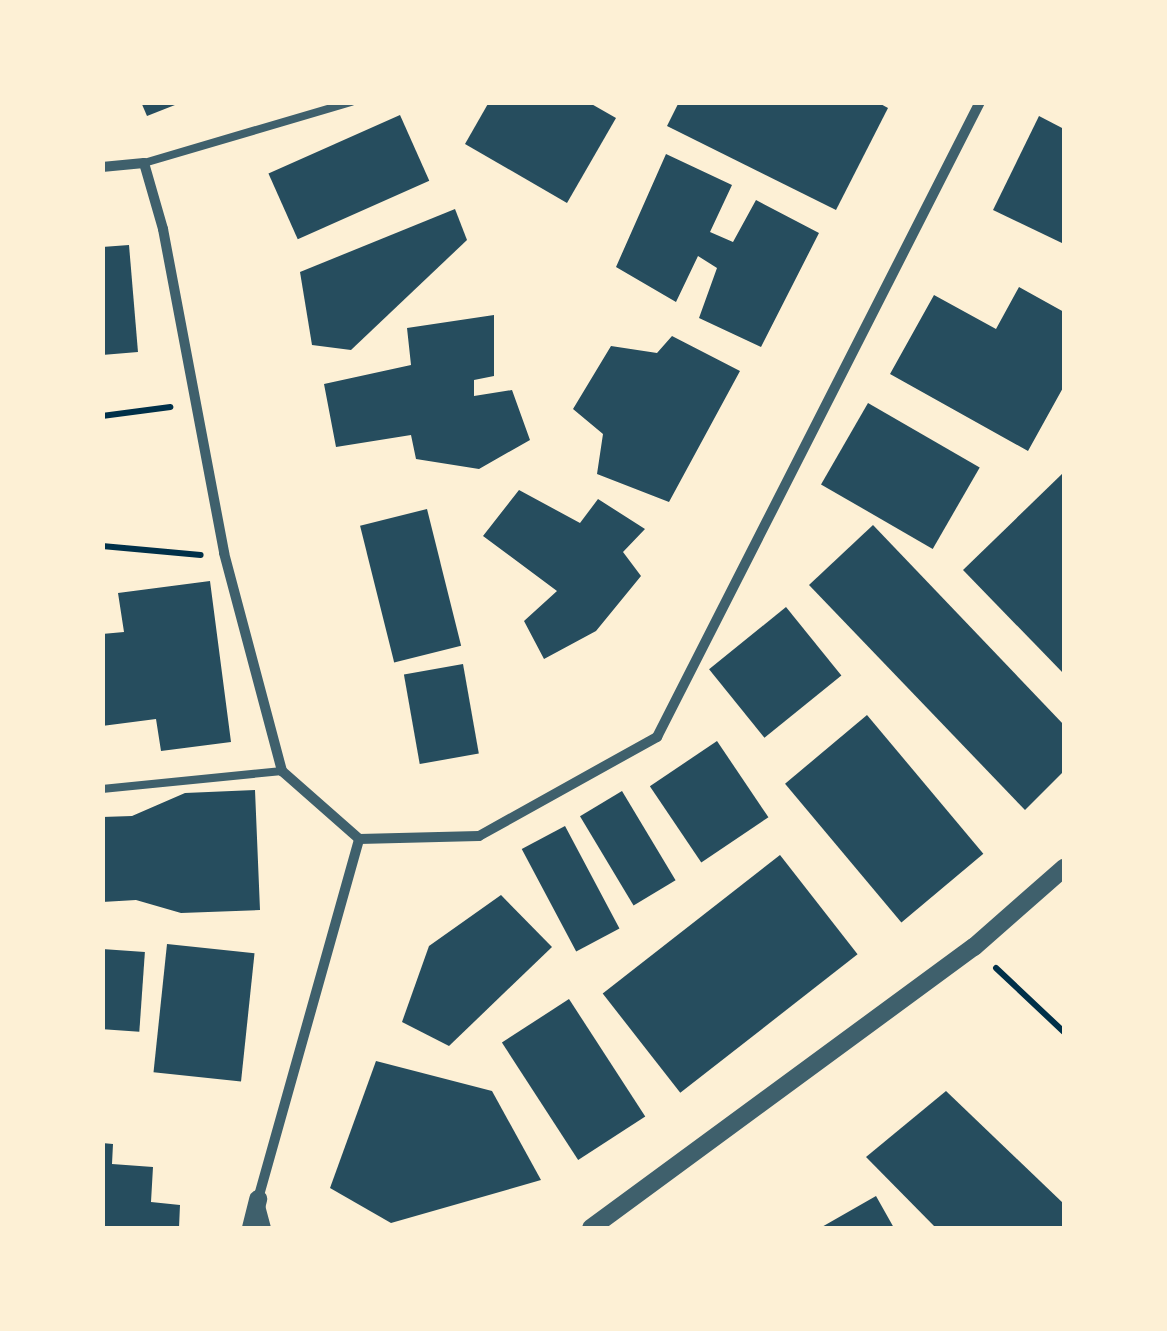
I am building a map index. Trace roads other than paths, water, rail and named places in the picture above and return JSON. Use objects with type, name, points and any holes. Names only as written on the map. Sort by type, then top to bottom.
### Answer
[{"type":"street","points":[[102,168],[144,163],[224,553],[282,771],[358,839],[479,836],[658,738],[980,102]]},
{"type":"street","points":[[251,1228],[358,839]]},
{"type":"street","points":[[591,1228],[974,947],[1064,868]]},
{"type":"street","points":[[258,1199],[266,1228]]},
{"type":"lane","points":[[144,163],[351,102]]},
{"type":"lane","points":[[102,790],[282,771]]}]
